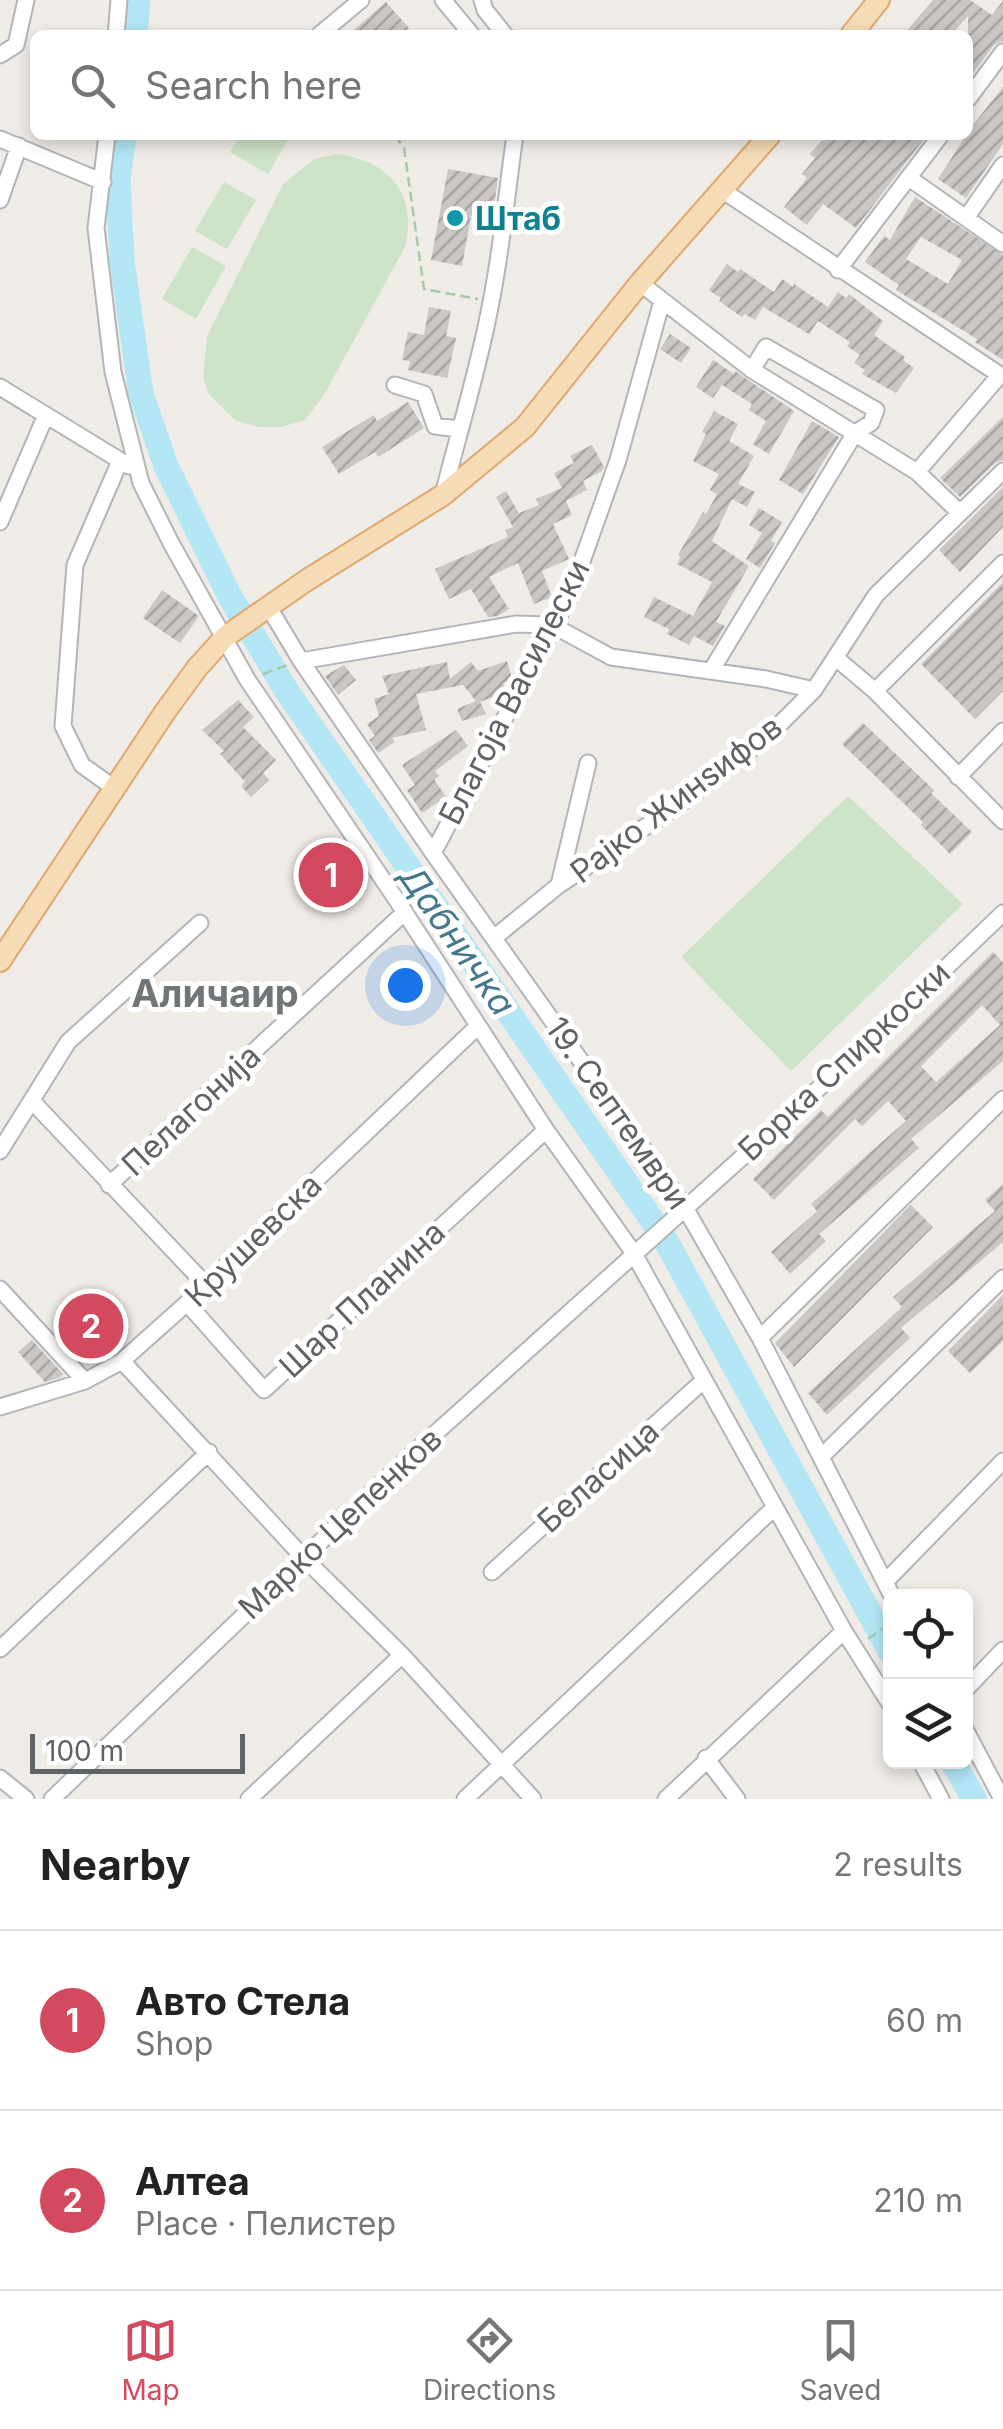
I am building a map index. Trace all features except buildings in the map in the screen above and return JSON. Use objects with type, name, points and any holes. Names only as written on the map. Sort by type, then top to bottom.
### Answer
[{"type":"main road","points":[[855,30],[880,0]]},
{"type":"main road","points":[[0,961],[196,668],[225,638],[268,606],[443,495],[525,427],[640,283],[766,140]]},
{"type":"street","points":[[0,55],[16,45],[26,0]]},
{"type":"street","points":[[116,30],[119,0]]},
{"type":"street","points":[[325,30],[361,0]]},
{"type":"street","points":[[443,0],[467,29]]},
{"type":"street","points":[[482,0],[501,30]]},
{"type":"street","points":[[973,92],[1003,52]]},
{"type":"street","points":[[0,140],[103,182]]},
{"type":"street","points":[[107,140],[96,228],[113,372],[137,471],[170,543],[247,680],[401,905],[546,1130],[633,1252],[883,1693]]},
{"type":"street","points":[[443,495],[471,397],[492,301],[515,140]]},
{"type":"street","points":[[838,270],[937,140]]},
{"type":"street","points":[[0,200],[19,146]]},
{"type":"street","points":[[966,218],[1003,165]]},
{"type":"street","points":[[909,178],[1003,244]]},
{"type":"street","points":[[722,190],[1000,375],[917,472]]},
{"type":"street","points":[[640,283],[752,370],[917,472],[958,511]]},
{"type":"street","name":"Благоја Василески","points":[[433,853],[570,595],[618,460],[662,301]]},
{"type":"street","points":[[711,672],[855,433],[871,423],[876,410],[766,346],[752,370]]},
{"type":"street","points":[[395,385],[424,394],[436,426],[459,429]]},
{"type":"street","points":[[0,387],[137,471]]},
{"type":"street","points":[[0,522],[46,415]]},
{"type":"street","points":[[114,788],[82,765],[64,726],[75,565],[120,462]]},
{"type":"street","name":"Рајко Жинѕифов","points":[[495,937],[559,885],[699,789],[768,736],[814,690],[876,594],[1003,470]]},
{"type":"street","points":[[875,692],[1003,563]]},
{"type":"street","name":"19. Септември","points":[[268,606],[301,661],[433,853],[684,1206],[760,1338],[889,1589]]},
{"type":"street","points":[[301,661],[516,624],[552,626],[611,657],[814,690]]},
{"type":"street","points":[[836,658],[1003,821]]},
{"type":"street","points":[[958,777],[1003,731]]},
{"type":"street","points":[[559,885],[588,763]]},
{"type":"street","name":"Пелагонија","points":[[109,1185],[401,905]]},
{"type":"street","name":"Борка Спиркоски","points":[[633,1252],[839,1070],[1002,916]]},
{"type":"street","points":[[0,1151],[68,1042],[200,924]]},
{"type":"street","name":"Крушевска","points":[[0,1407],[86,1381],[122,1361],[478,1026]]},
{"type":"street","points":[[760,1338],[1003,1099]]},
{"type":"street","points":[[33,1102],[205,1284]]},
{"type":"street","name":"Шар Планина","points":[[188,1303],[264,1390],[546,1130]]},
{"type":"street","name":"Марко Цепенков","points":[[52,1799],[303,1556],[633,1252]]},
{"type":"street","points":[[822,1456],[1003,1278]]},
{"type":"street","points":[[0,1289],[86,1381]]},
{"type":"street","points":[[122,1361],[303,1556],[402,1655],[533,1799]]},
{"type":"street","name":"Беласица","points":[[492,1572],[703,1380]]},
{"type":"street","points":[[0,1650],[209,1452]]},
{"type":"street","points":[[889,1589],[1003,1461]]},
{"type":"street","points":[[465,1799],[775,1507]]},
{"type":"street","points":[[666,1799],[844,1630]]},
{"type":"street","points":[[973,1682],[1003,1650]]},
{"type":"street","points":[[249,1799],[402,1655]]},
{"type":"street","points":[[973,1744],[1002,1799]]},
{"type":"street","points":[[706,1758],[737,1799]]},
{"type":"street","points":[[924,1769],[941,1799]]},
{"type":"street","points":[[0,1778],[26,1799]]},
{"type":"path","points":[[398,140],[404,148],[424,289],[492,301]]},
{"type":"path","points":[[247,680],[301,661]]},
{"type":"path","points":[[401,905],[433,853]]},
{"type":"path","points":[[855,1648],[883,1629]]},
{"type":"green space","points":[[237,140],[288,140],[268,174],[230,152]]},
{"type":"green space","points":[[337,154],[371,164],[395,183],[407,211],[405,247],[324,395],[305,420],[281,427],[258,427],[235,420],[209,394],[203,378],[207,336],[283,184],[314,159]]},
{"type":"green space","points":[[224,182],[256,200],[227,249],[195,231]]},
{"type":"green space","points":[[192,247],[226,266],[196,319],[162,299]]},
{"type":"green space","points":[[848,796],[963,904],[791,1071],[681,957]]},
{"type":"waterway","name":"Дабничка","points":[[135,30],[138,0]]},
{"type":"waterway","name":"Дабничка","points":[[123,140],[118,179],[122,261],[141,394],[166,466],[229,595],[286,690],[665,1239],[883,1638]]},
{"type":"waterway","name":"Дабничка","points":[[957,1769],[974,1799]]},
{"type":"place","name":"Штаб","points":[[455,218]]},
{"type":"place","name":"Авто Стела","points":[[331,875]]},
{"type":"place","name":"Алтеа","points":[[91,1326]]},
{"type":"district","name":"Аличаир","points":[[215,993]]}]
